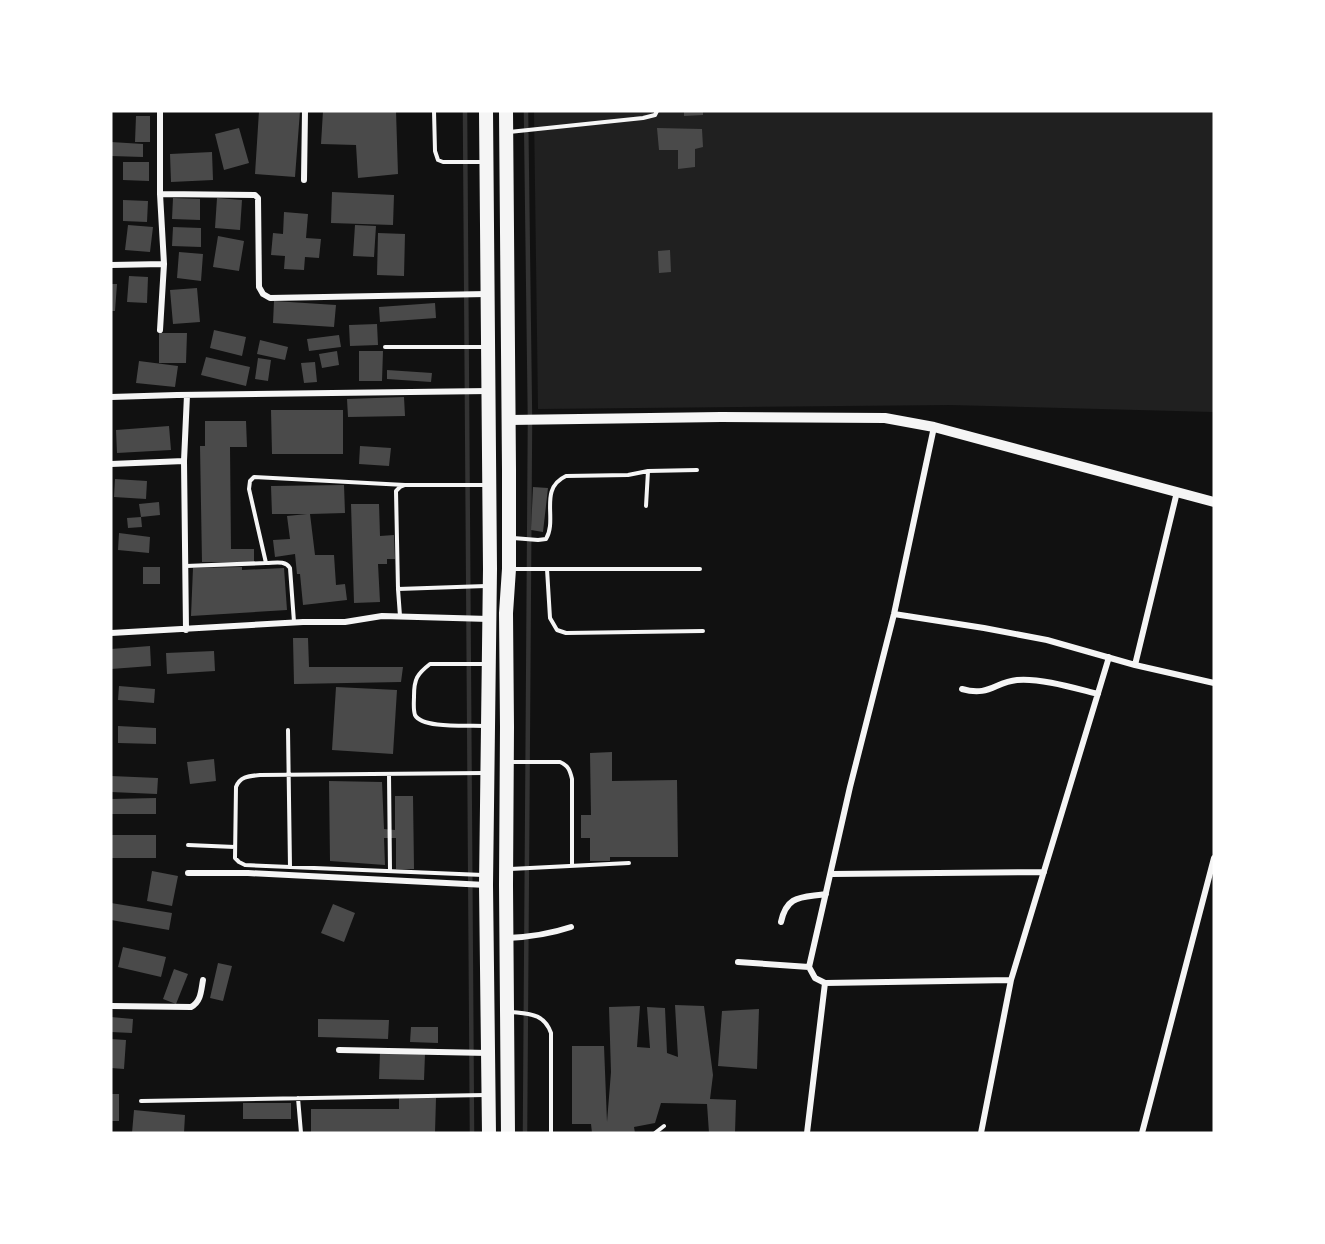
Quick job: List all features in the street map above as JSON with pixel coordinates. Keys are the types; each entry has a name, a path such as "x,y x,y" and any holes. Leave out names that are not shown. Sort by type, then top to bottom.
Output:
{"highway":[{"path":"486,111 490,391 487,880 489,1133"},
{"path":"506,111 509,420 509,569 506,613 508,1133"},
{"path":"489,615 506,613"}],"main road":[{"path":"509,420 885,418 934,427 1214,502"}],"street":[{"path":"160,111 160,194 164,264 160,330"},
{"path":"304,180 305,111"},
{"path":"160,194 257,196 259,287 263,294 270,298 488,294"},
{"path":"111,265 164,264"},
{"path":"111,397 490,391"},
{"path":"186,630 184,461 187,395"},
{"path":"934,427 894,614 850,788 809,967 815,978 825,983 1011,980"},
{"path":"111,464 184,461"},
{"path":"1135,664 1177,492"},
{"path":"894,614 1029,636 1214,683"},
{"path":"111,633 345,622 382,616 489,615"},
{"path":"981,1133 1011,980 1109,657"},
{"path":"962,689 971,692 981,691 1017,680 1049,683 1098,694"},
{"path":"1142,1133 1214,858"},
{"path":"831,874 1044,872"},
{"path":"188,873 487,880"},
{"path":"781,922 783,909 789,902 826,894"},
{"path":"506,938 553,933 571,927"},
{"path":"738,962 809,967"},
{"path":"111,1006 191,1007 199,1001 203,980"},
{"path":"807,1133 825,983"},
{"path":"339,1050 488,1053"}],"lane":[{"path":"434,111 435,151 438,160 443,162 487,161"},
{"path":"506,132 643,118 655,115 657,111"},
{"path":"384,347 489,347"},
{"path":"646,506 648,471"},
{"path":"509,538 538,540 546,538 549,533 550,498 553,488 559,479 566,476 628,475 648,471 697,471"},
{"path":"266,563 249,489 250,481 254,477 405,485 490,485"},
{"path":"400,616 396,491 405,485"},
{"path":"185,566 284,562 290,568 294,623"},
{"path":"509,569 700,569"},
{"path":"547,569 550,618 557,630 566,633 703,630"},
{"path":"398,589 490,586"},
{"path":"488,726 423,722 416,716 414,687 416,676 430,664 489,664"},
{"path":"288,730 290,867"},
{"path":"507,762 560,762 570,770 572,865"},
{"path":"487,880 390,871 245,865 235,858 235,847 236,786 238,781 252,776 488,773"},
{"path":"389,774 390,871"},
{"path":"188,845 235,847"},
{"path":"506,870 629,863"},
{"path":"507,1012 536,1016 548,1025 551,1133"},
{"path":"141,1101 488,1095"},
{"path":"298,1098 301,1133"},
{"path":"656,1133 664,1126"}],"shaded area":[{"path":"534,111 1214,111 1213,412 950,405 538,409"}],"building":[{"path":"259,111 300,111 295,177 255,174"},
{"path":"323,111 396,111 398,174 358,178 356,145 321,144"},
{"path":"684,111 703,111 703,115 684,116"},
{"path":"136,116 150,116 150,142 135,142"},
{"path":"239,128 249,163 224,170 215,134"},
{"path":"657,128 702,129 703,147 695,149 695,167 678,169 678,150 659,150"},
{"path":"111,142 143,144 143,157 111,156"},
{"path":"212,152 213,180 171,182 170,154"},
{"path":"123,162 149,162 149,181 123,180"},
{"path":"332,192 394,195 393,225 331,223"},
{"path":"173,198 200,199 200,220 172,219"},
{"path":"217,198 242,200 240,230 215,228"},
{"path":"123,200 148,201 147,222 123,221"},
{"path":"284,212 308,214 306,238 321,239 319,258 305,257 304,270 284,269 285,256 271,255 273,233 283,234"},
{"path":"128,225 153,227 150,252 125,250"},
{"path":"355,225 376,226 374,257 353,256"},
{"path":"173,227 201,228 201,247 172,246"},
{"path":"378,233 405,234 404,276 377,275"},
{"path":"218,236 244,241 239,271 213,267"},
{"path":"670,250 671,272 659,273 658,251"},
{"path":"179,252 203,254 201,281 177,278"},
{"path":"129,276 148,277 147,303 127,302"},
{"path":"111,284 117,284 115,311 111,311"},
{"path":"197,288 200,322 173,324 170,290"},
{"path":"274,301 336,305 334,327 273,323"},
{"path":"435,303 436,318 380,322 379,307"},
{"path":"377,324 378,345 350,346 349,325"},
{"path":"214,330 246,337 242,356 210,348"},
{"path":"159,333 187,333 186,363 159,363"},
{"path":"339,335 341,347 309,351 307,339"},
{"path":"260,340 288,347 285,360 257,354"},
{"path":"337,351 339,365 322,368 319,354"},
{"path":"359,351 383,351 382,381 359,381"},
{"path":"206,357 250,367 246,386 201,375"},
{"path":"258,358 271,360 268,381 255,379"},
{"path":"139,361 178,366 175,387 136,383"},
{"path":"315,362 317,382 304,383 301,363"},
{"path":"387,370 432,373 431,382 387,379"},
{"path":"404,397 405,416 348,417 347,399"},
{"path":"271,410 343,410 343,454 272,454"},
{"path":"205,421 246,421 247,447 230,447 231,549 254,549 254,562 202,562 200,446 205,446"},
{"path":"169,426 171,450 117,453 116,430"},
{"path":"360,446 391,448 389,466 359,464"},
{"path":"115,479 147,481 146,499 114,497"},
{"path":"344,485 345,513 310,514 315,555 334,555 336,585 345,584 347,600 303,605 300,574 297,574 295,554 275,557 273,540 290,539 287,516 307,514 272,514 271,486"},
{"path":"533,487 548,488 543,532 531,530"},
{"path":"159,502 160,515 141,517 139,504"},
{"path":"351,504 379,504 380,536 394,535 395,559 387,559 387,564 378,564 380,602 354,603"},
{"path":"141,517 142,527 128,528 127,518"},
{"path":"119,533 150,537 149,553 118,550"},
{"path":"143,567 160,567 160,584 143,584"},
{"path":"242,567 242,570 284,568 287,610 191,616 193,568"},
{"path":"293,638 308,638 309,667 403,667 401,682 294,684"},
{"path":"150,646 151,666 111,669 111,649"},
{"path":"214,651 215,671 167,674 166,653"},
{"path":"119,686 155,689 154,703 118,700"},
{"path":"336,687 397,690 393,754 332,750"},
{"path":"118,726 156,728 156,744 118,743"},
{"path":"612,752 612,781 677,780 678,857 610,857 610,861 590,861 590,838 581,838 581,815 591,815 590,753"},
{"path":"214,759 216,781 190,784 187,762"},
{"path":"111,776 158,778 157,794 111,792"},
{"path":"329,781 382,782 384,829 395,830 395,796 413,796 414,869 396,869 396,838 384,838 385,865 330,861"},
{"path":"156,798 156,814 111,814 111,799"},
{"path":"111,835 156,835 156,858 111,858"},
{"path":"152,871 178,876 172,906 147,901"},
{"path":"111,903 172,913 169,930 111,920"},
{"path":"333,904 355,913 344,942 321,933"},
{"path":"123,947 166,957 161,977 118,967"},
{"path":"218,963 232,966 223,1001 210,998"},
{"path":"174,969 188,974 176,1004 163,999"},
{"path":"675,1005 704,1006 713,1075 710,1099 736,1100 735,1133 709,1133 707,1104 661,1103 655,1123 634,1127 635,1133 592,1133 591,1124 572,1124 572,1046 604,1046 607,1122 611,1072 609,1007 640,1006 637,1047 650,1048 647,1007 665,1008 667,1053 678,1057"},
{"path":"759,1009 757,1069 718,1066 722,1011"},
{"path":"111,1017 133,1019 132,1033 111,1032"},
{"path":"318,1019 389,1020 388,1039 318,1037"},
{"path":"411,1027 438,1027 438,1043 410,1042"},
{"path":"111,1039 126,1040 124,1069 111,1068"},
{"path":"380,1052 425,1054 424,1080 379,1079"},
{"path":"111,1094 119,1094 119,1121 111,1121"},
{"path":"399,1098 436,1098 435,1133 311,1133 311,1109 399,1109"},
{"path":"243,1103 291,1103 291,1119 243,1119"},
{"path":"134,1110 185,1115 184,1133 132,1133"}],"waterway":[{"path":"465,111 472,1133"},
{"path":"525,1133 530,420 526,111"}]}
